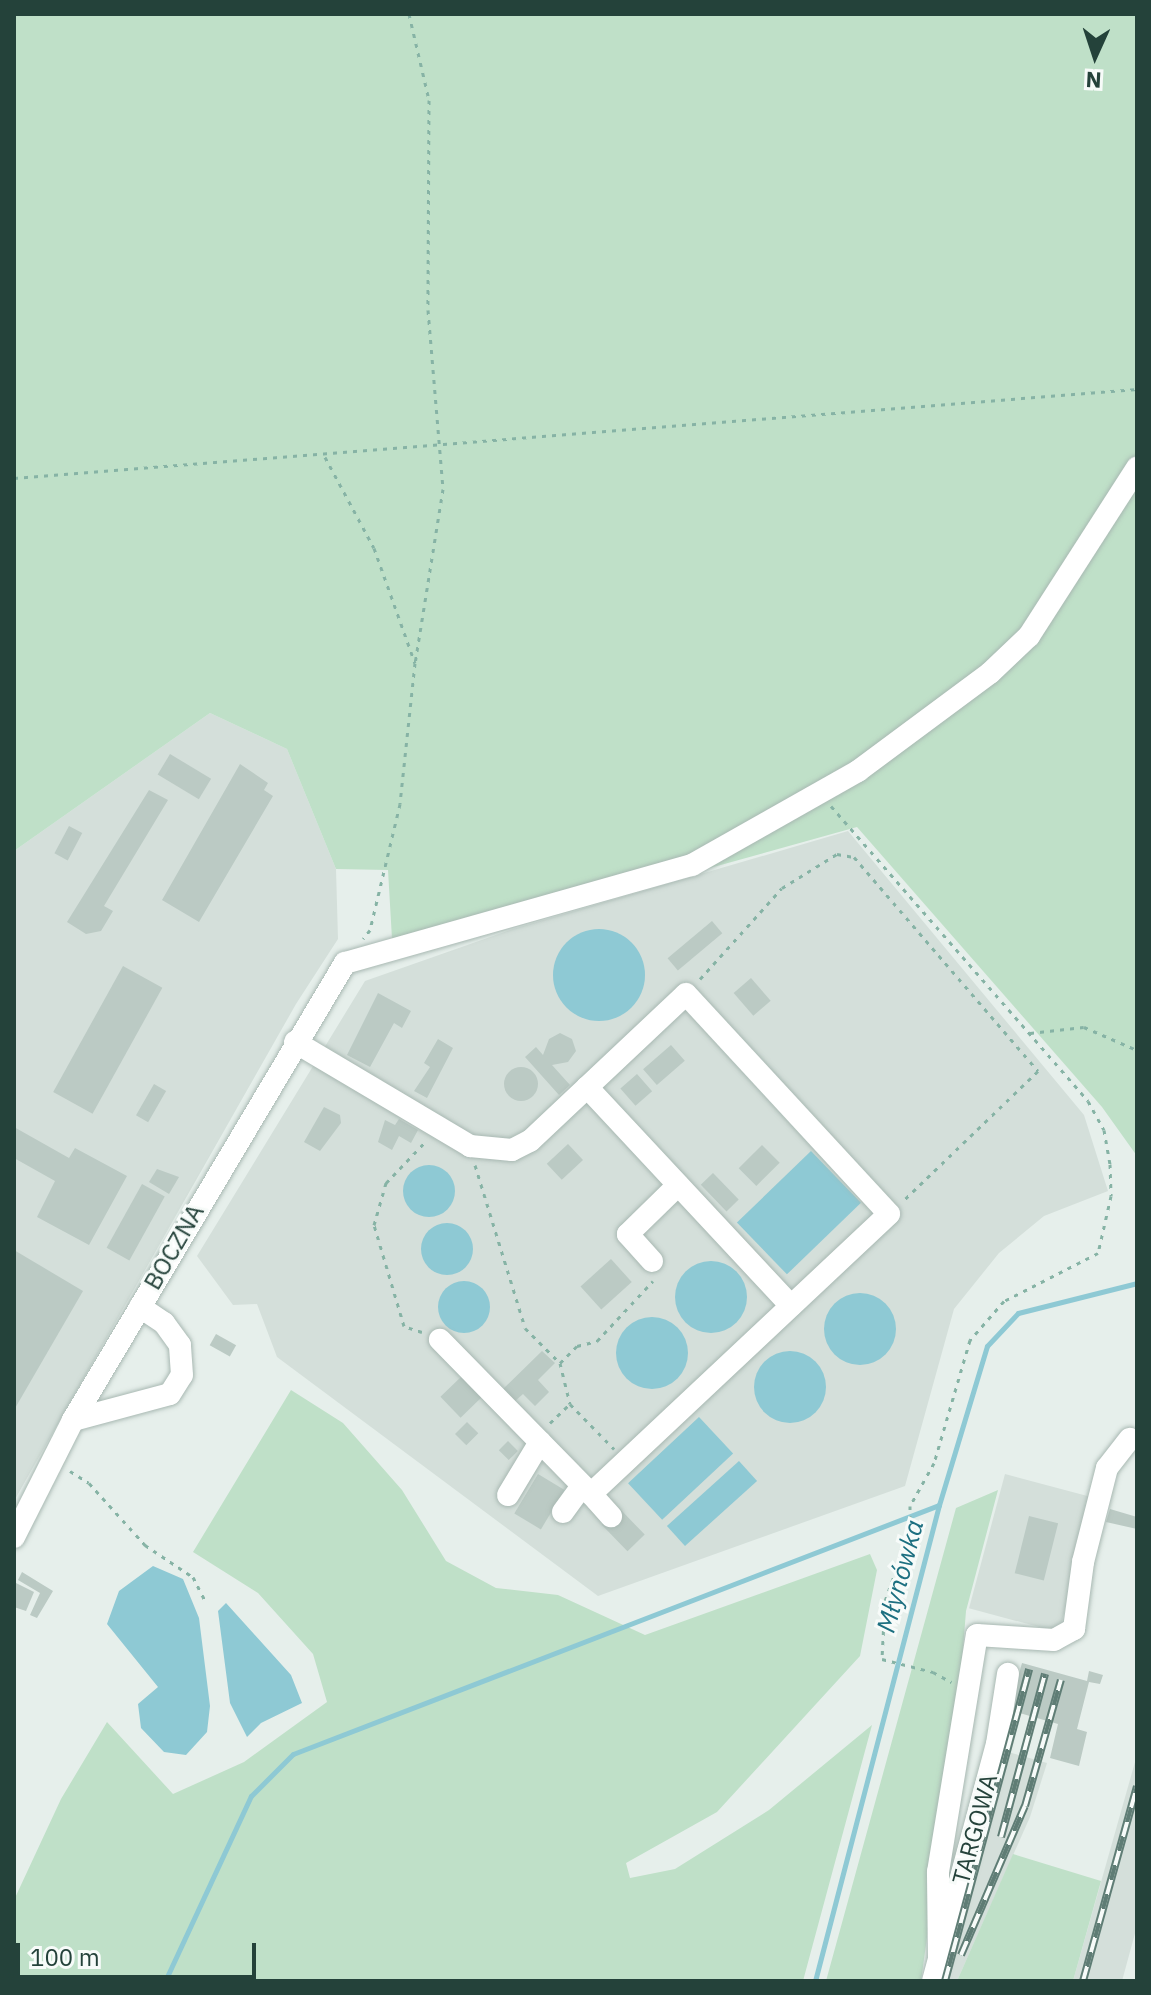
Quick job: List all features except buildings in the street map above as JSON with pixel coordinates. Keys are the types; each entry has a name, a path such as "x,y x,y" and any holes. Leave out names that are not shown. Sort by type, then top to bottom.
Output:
{"street":[{"path":"345,963 692,865 858,771 990,673 1029,636 1137,468"},
{"name":"BOCZNA","path":"14,1537 73,1420 295,1042 345,963"},
{"path":"295,1042 470,1146 491,1152 530,1141 686,994 889,1214 626,1461 586,1490 563,1512"},
{"path":"587,1087 791,1306"},
{"path":"652,1261 628,1234 678,1185"},
{"path":"73,1420 170,1394 182,1375 180,1345 164,1323 140,1307"},
{"path":"440,1340 611,1516"},
{"path":"939,1958 938,1872 977,1635 1054,1640 1074,1629 1083,1562 1107,1468 1130,1439"},
{"path":"508,1495 540,1442"},
{"name":"TARGOWA","path":"933,1981 997,1744 1008,1674"}],"path":[{"path":"345,963 370,930 400,804 415,663 443,489 428,310 429,100 409,14"},
{"path":"14,478 325,457 399,445 1137,389"},
{"path":"325,457 374,548 415,663"},
{"path":"820,793 1088,1101 1104,1130 1111,1196 1098,1253 1004,1301 970,1340 934,1463 910,1506 910,1531 885,1601 882,1659 943,1677 953,1683 965,1706"},
{"path":"686,994 782,888 837,854 854,857 1038,1071 889,1214"},
{"path":"1029,1034 1084,1027 1137,1050"},
{"path":"438,1127 386,1183 374,1225 404,1326 440,1340"},
{"path":"470,1146 525,1328 560,1363 570,1404 626,1461"},
{"path":"560,1363 577,1346 597,1341 653,1287 652,1261"},
{"path":"540,1442 547,1426 570,1404"},
{"path":"51,1460 89,1483 145,1545 193,1577 204,1599"}],"shaded area":[{"path":"210,713 287,749 336,869 338,939 296,1004 14,1501 14,851"},
{"path":"848,831 1084,1115 1108,1191 1044,1216 999,1253 954,1309 905,1486 598,1596 277,1357 257,1304 233,1305 197,1256 365,981 513,929"},
{"path":"1005,1474 1095,1498 1059,1632 969,1608"},
{"path":"1001,1750 1047,1763 1030,1817 957,1981 940,1981"},
{"path":"1137,1755 1137,1926 1122,1981 1073,1981"}],"green space":[{"path":"14,14 1137,14 1137,1156 1102,1107 857,827 699,871 392,939 388,870 336,869 287,749 210,713 14,851"},
{"path":"291,1390 343,1423 402,1490 446,1561 496,1588 558,1595 645,1635 870,1554 877,1570 860,1656 717,1812 626,1863 630,1878 675,1869 769,1810 872,1725 803,1981 14,1981 14,1900 61,1799 107,1722 173,1794 244,1762 327,1702 313,1654 258,1593 193,1552"},
{"path":"998,1490 966,1611 958,1712 921,1981 826,1981 956,1508"},
{"path":"1013,1854 1101,1881 1073,1981 957,1981"}],"water":[{"path":"599,929 617,932 632,942 642,957 645,975 642,993 632,1008 617,1018 599,1021 581,1018 566,1008 556,993 553,975 556,957 566,942 581,932"},
{"path":"811,1151 861,1203 787,1274 737,1223"},
{"path":"429,1165 447,1173 455,1191 447,1209 429,1217 411,1209 403,1191 411,1173"},
{"path":"447,1223 465,1231 473,1249 465,1267 447,1275 429,1267 421,1249 429,1231"},
{"path":"711,1261 731,1267 741,1277 747,1297 741,1317 731,1327 711,1333 691,1327 681,1317 675,1297 681,1277 691,1267"},
{"path":"464,1281 482,1289 490,1307 482,1325 464,1333 446,1325 438,1307 446,1289"},
{"path":"860,1293 880,1299 890,1309 896,1329 890,1349 880,1359 860,1365 840,1359 830,1349 824,1329 830,1309 840,1299"},
{"path":"652,1317 672,1323 682,1333 688,1353 682,1373 672,1383 652,1389 632,1383 622,1373 616,1353 622,1333 632,1323"},
{"path":"790,1351 810,1357 820,1367 826,1387 820,1407 810,1417 790,1423 770,1417 760,1407 754,1387 760,1367 770,1357"},
{"path":"699,1417 733,1454 662,1520 628,1483"},
{"path":"739,1461 757,1481 685,1546 667,1526"},
{"path":"153,1566 183,1579 199,1618 210,1706 207,1732 186,1755 164,1752 141,1728 138,1704 158,1687 107,1624 119,1591"},
{"path":"226,1603 291,1675 302,1703 261,1723 247,1737 230,1703 218,1611"}],"waterway":[{"name":"Młynówka","path":"815,1981 939,1505 987,1346 1018,1313 1137,1283"},
{"path":"165,1981 251,1796 293,1754 939,1505"}],"railway":[{"path":"945,1981 1029,1669"},
{"path":"1001,1837 1045,1674"},
{"path":"961,1955 1025,1806 1061,1680"},
{"path":"1083,1981 1137,1786"}]}
